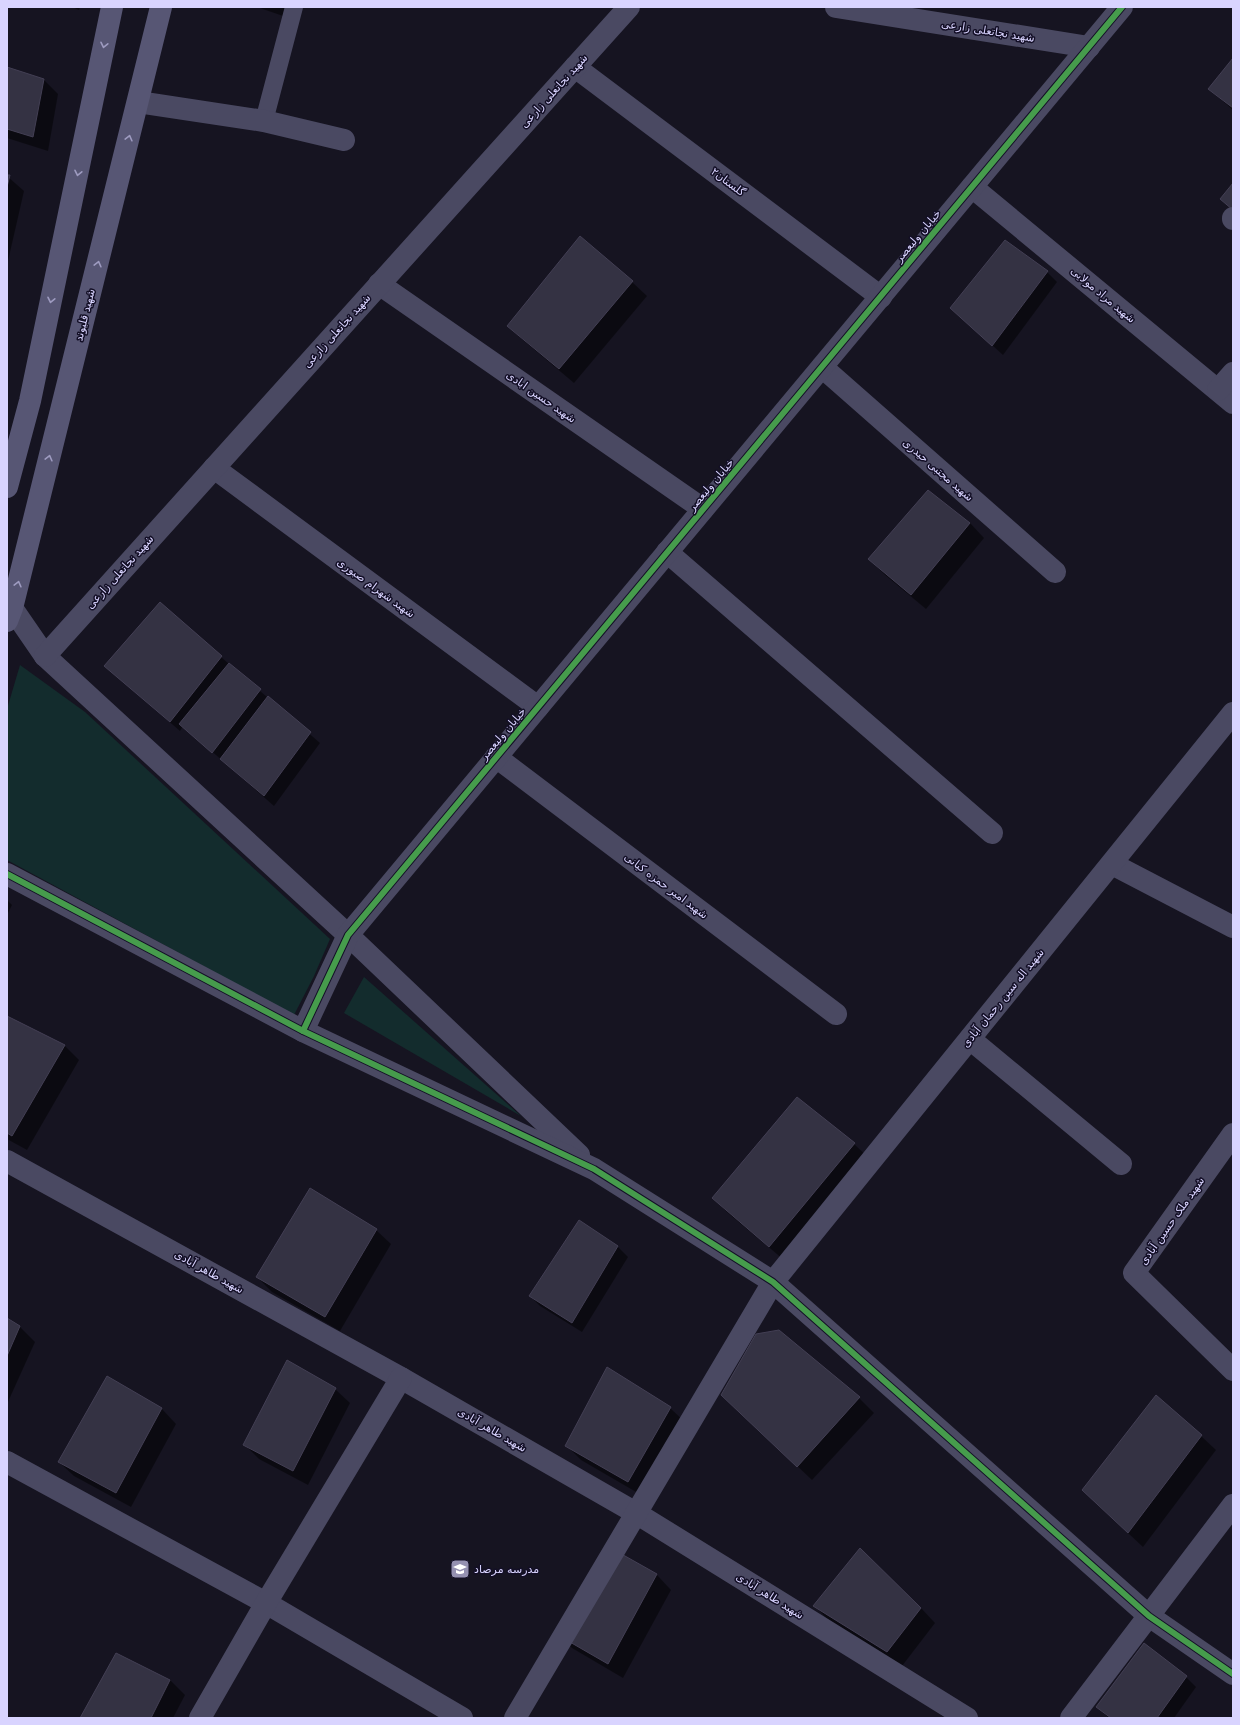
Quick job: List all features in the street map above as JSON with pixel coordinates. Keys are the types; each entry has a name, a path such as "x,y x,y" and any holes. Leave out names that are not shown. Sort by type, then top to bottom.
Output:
{"main road":[{"path":"7,488 30,401 112,7"},
{"name":"شهید قلیوند","path":"9,611 161,7"}],"street":[{"name":"شهید نجاتعلی زارعی","path":"45,656 629,7"},
{"name":"شهید نجاتعلی زارعی","path":"836,7 1089,47"},
{"path":"1089,47 1122,7"},
{"name":"خیابان ولیعصر","path":"303,1031 348,936 1089,47"},
{"name":"گلستان۲","path":"575,66 881,296"},
{"path":"138,102 264,121 344,140"},
{"name":"شهید مراد مولایی","path":"972,187 1225,397"},
{"name":"شهید حسین ابادی","path":"379,284 703,510"},
{"name":"شهید مجتبی حیدری","path":"822,367 1055,572"},
{"path":"1225,397 1233,373"},
{"name":"شهید شهرام صبوری","path":"214,468 538,707"},
{"path":"668,552 992,833"},
{"path":"9,611 45,656 348,936 594,1169"},
{"name":"شهید اله سین رحمان آبادی","path":"515,1718 773,1282 1233,713"},
{"name":"شهید امیر حمزه کیانی","path":"496,758 836,1014"},
{"path":"1112,864 1233,927"},
{"path":"7,874 303,1031 594,1169 773,1282 1149,1616 1233,1674"},
{"path":"970,1039 1121,1164"},
{"name":"شهید ملک حسین آبادی","path":"1233,1134 1134,1273 1233,1370"},
{"name":"شهید طاهر آبادی","path":"7,1161 401,1378 636,1513 967,1718"},
{"path":"200,1718 266,1603 401,1378"},
{"path":"7,1462 266,1603 462,1718"},
{"path":"1072,1718 1233,1505"}],"lane":[{"path":"264,121 294,7"}],"green space":[{"path":"20,665 85,712 330,939 314,976 294,1015 7,860 7,709"},
{"path":"364,977 521,1116 344,1013"}],"building":[{"path":"1233,58 1233,108 1208,89"},
{"path":"7,67 44,79 33,137 7,129"},
{"path":"7,175 10,175 7,187"},
{"path":"1233,183 1233,210 1220,199"},
{"path":"580,236 633,281 559,369 507,326"},
{"path":"1005,240 1048,271 992,346 950,308"},
{"path":"928,490 970,523 911,595 868,559"},
{"path":"160,602 222,656 170,722 104,666"},
{"path":"229,663 261,689 212,753 179,724"},
{"path":"268,696 311,732 264,796 220,759"},
{"path":"7,1016 65,1045 12,1136 7,1133"},
{"path":"797,1097 855,1143 769,1247 712,1198"},
{"path":"310,1188 377,1229 325,1317 256,1277"},
{"path":"579,1220 618,1246 572,1323 529,1296"},
{"path":"7,1318 20,1326 7,1356"},
{"path":"779,1330 860,1397 797,1467 721,1395 756,1334"},
{"path":"287,1360 336,1388 293,1471 243,1445"},
{"path":"607,1367 671,1407 628,1482 565,1446"},
{"path":"107,1376 162,1408 116,1493 58,1462"},
{"path":"1156,1395 1202,1435 1128,1533 1082,1490"},
{"path":"609,1547 657,1574 608,1664 556,1634"},
{"path":"860,1548 921,1608 887,1652 813,1606"},
{"path":"1144,1643 1187,1676 1157,1718 1111,1718 1096,1707"},
{"path":"116,1653 170,1680 151,1718 80,1718"}],"cycle path":[{"path":"303,1031 348,935 1122,7"},
{"path":"7,874 303,1031 594,1169 773,1282 1149,1616 1233,1674"}],"place":[{"name":"مدرسه مرصاد","path":"460,1569"}]}
